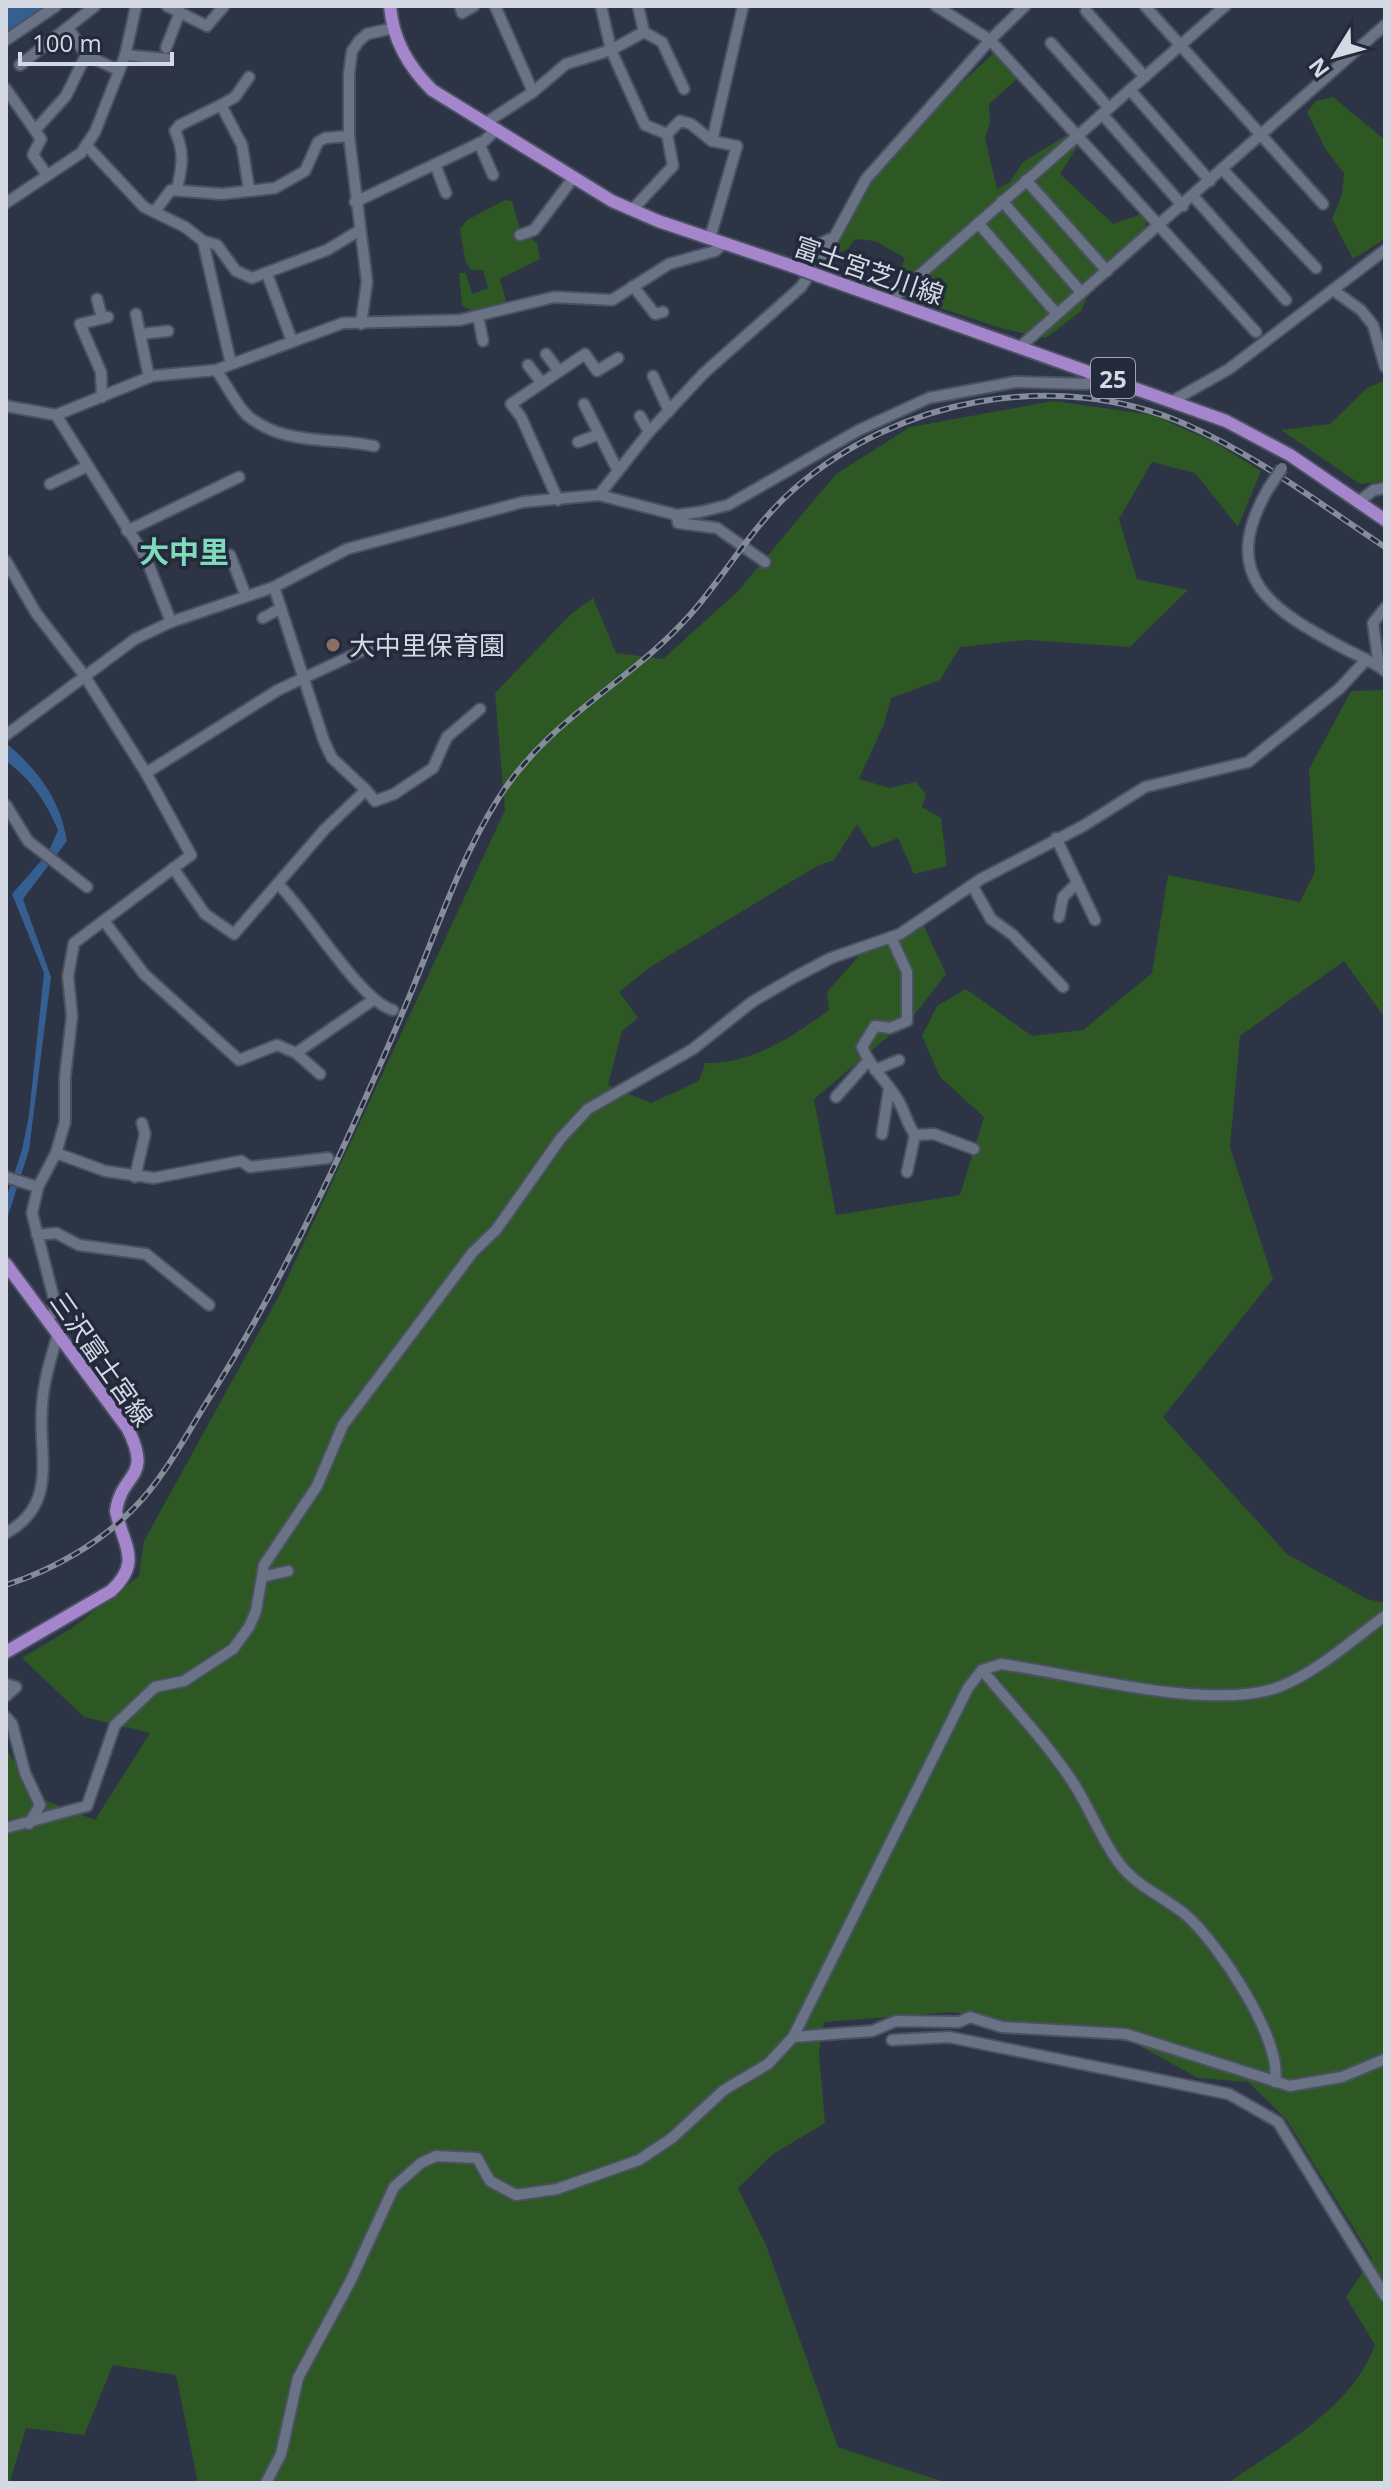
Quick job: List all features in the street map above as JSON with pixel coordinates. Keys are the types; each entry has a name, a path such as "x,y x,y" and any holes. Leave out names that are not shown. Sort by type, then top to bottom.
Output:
{"main road":[{"name":"富士宮芝川線","path":"390,6 394,28 413,72 432,90 632,210 1096,372 1226,421 1290,455 1385,520"},
{"name":"三沢富士宮線","path":"6,1264 128,1429 137,1447 136,1474 116,1511 130,1562 126,1577 111,1591 6,1652"}],"street":[{"path":"6,40 56,6"},
{"path":"20,65 95,6"},
{"path":"6,203 81,153 125,55 136,6"},
{"path":"167,6 207,26 224,6"},
{"path":"460,6 462,13 474,6"},
{"path":"495,6 533,92"},
{"path":"601,6 611,50 645,125 667,134"},
{"path":"638,6 644,32 662,42 684,89"},
{"path":"712,141 743,6"},
{"path":"937,6 990,40 1256,332"},
{"path":"599,495 649,432 704,373 801,287 835,236 866,179 990,40 1025,6"},
{"path":"1145,6 1323,204"},
{"path":"890,301 1225,6"},
{"path":"1086,11 1145,77"},
{"path":"125,55 166,54 180,12"},
{"path":"1021,346 1161,226 1385,25"},
{"path":"361,324 367,282 349,136 352,51 367,34 394,28"},
{"path":"69,29 86,55 118,70"},
{"path":"355,202 479,143 492,125 566,64 611,50 644,32"},
{"path":"1051,43 1183,206"},
{"path":"37,128 66,96 86,55"},
{"path":"177,189 183,164 182,146 175,131 180,125 235,97 249,77"},
{"path":"6,89 37,128 41,139 33,155 47,175"},
{"path":"1130,90 1210,181"},
{"path":"221,105 242,145 249,189"},
{"path":"667,134 680,121 691,124 712,141 737,146 710,238"},
{"path":"632,210 673,166 667,134"},
{"path":"155,211 171,190 222,194 275,188 305,171 318,142 325,138 349,136"},
{"path":"479,143 493,175"},
{"path":"86,145 144,207 203,241 217,245 236,271 252,278 327,250 360,230"},
{"path":"435,164 446,193"},
{"path":"1222,169 1316,268"},
{"path":"520,235 534,230 574,177"},
{"path":"1026,180 1107,271"},
{"path":"1193,196 1286,300"},
{"path":"1002,201 1081,292"},
{"path":"978,223 1056,313"},
{"path":"792,266 807,250 835,236"},
{"path":"203,241 231,364"},
{"path":"6,406 56,415 149,377 216,370 343,323 478,316 554,297 612,300 669,264 715,251 724,243"},
{"path":"1174,400 1229,369 1385,250"},
{"path":"267,274 292,341"},
{"path":"633,286 655,314 663,312"},
{"path":"1333,290 1361,310 1373,325 1385,367"},
{"path":"97,299 105,317 80,324 101,372 102,397"},
{"path":"136,314 149,377"},
{"path":"478,316 483,341"},
{"path":"140,334 168,331"},
{"path":"546,354 558,370"},
{"path":"558,500 521,417 511,404 585,354 597,371 618,358"},
{"path":"528,365 541,382"},
{"path":"216,370 248,416 275,429 311,441 374,446"},
{"path":"6,735 135,639 171,622 274,587 347,549 523,502 599,495 677,515 728,505 859,430 929,398 1015,382 1087,384 1096,372"},
{"path":"653,376 669,411"},
{"path":"584,404 597,435 618,471"},
{"path":"56,415 146,558 171,622"},
{"path":"640,416 649,432"},
{"path":"578,442 597,435"},
{"path":"1290,455 1268,489 1247,538 1251,572 1267,600 1294,622 1382,668"},
{"path":"50,484 88,466"},
{"path":"127,531 239,477"},
{"path":"1358,502 1374,490 1385,488"},
{"path":"677,515 678,523 717,528 765,562"},
{"path":"230,555 246,596"},
{"path":"6,561 36,613 84,675 146,773 191,855 74,943 69,957 72,1016 65,1077 65,1122 56,1153 38,1187 32,1213 54,1299 54,1313 46,1318"},
{"path":"274,587 332,758 375,801 394,794 433,768 447,737 480,709"},
{"path":"263,618 281,608"},
{"path":"1382,668 1373,623 1385,608"},
{"path":"146,773 278,690 368,648"},
{"path":"6,1828 87,1806 115,1725 155,1687 184,1681 233,1649 256,1611 264,1565 317,1486 343,1425 473,1252 496,1230 582,1114 693,1049 752,1002 791,979 831,958 891,937 972,885 1083,826 1145,787 1248,762 1340,688 1366,660"},
{"path":"173,868 205,914 234,934 325,829 366,790"},
{"path":"6,805 28,841 45,850 87,887"},
{"path":"1056,838 1095,920"},
{"path":"1059,917 1063,897 1077,883"},
{"path":"279,885 300,906 323,944 342,961 373,1000 393,1010"},
{"path":"972,885 991,919 1013,935 1063,987"},
{"path":"104,921 144,974 239,1060 277,1045 296,1053 320,1074"},
{"path":"891,937 907,972 907,1021 890,1028 875,1026 862,1047 915,1135 907,1172"},
{"path":"296,1053 373,1000"},
{"path":"836,1097 871,1065 899,1060"},
{"path":"882,1134 889,1089"},
{"path":"135,1177 145,1134 142,1123"},
{"path":"915,1135 934,1134 974,1149"},
{"path":"56,1153 105,1171 135,1177 165,1178 241,1161 250,1167 328,1158"},
{"path":"8,1178 38,1187"},
{"path":"37,1235 56,1233 79,1245 146,1254 209,1305"},
{"path":"6,1533 33,1512 39,1498 45,1439 42,1404 58,1334"},
{"path":"262,1577 288,1571"},
{"path":"266,2483 281,2454 298,2378 351,2280 394,2187 421,2163 436,2156 477,2158 490,2181 506,2192 516,2195 557,2189 639,2160 672,2138 724,2090 768,2064 793,2037 968,1688 982,1670 1001,1664 1185,1695 1247,1694 1278,1687 1309,1671 1385,1616"},
{"path":"982,1670 1074,1783 1116,1860 1128,1875 1186,1915 1222,1955 1242,1987 1278,2067 1275,2082"},
{"path":"6,1684 16,1687 6,1696"},
{"path":"6,1717 12,1724 25,1773 40,1805 29,1824"},
{"path":"793,2037 872,2031 896,2021 959,2022 970,2017 1002,2027 1126,2034 1290,2086 1342,2077 1385,2059"},
{"path":"892,2040 949,2037 1229,2094 1252,2104 1278,2122 1385,2296"}],"green space":[{"path":"995,52 1010,61 1016,80 989,104 990,123 985,138 997,189 1010,182 1023,162 1068,134 1078,145 1060,174 1113,224 1139,215 1147,219 1142,242 1096,276 1081,311 1046,338 1004,329 891,292 905,258 875,241 855,239 848,249 830,255 845,212 877,161"},
{"path":"1333,97 1385,140 1385,239 1353,259 1332,219 1342,194 1344,173 1326,150 1307,112 1316,101"},
{"path":"505,200 512,201 520,229 537,243 540,259 500,279 506,301 483,310 473,310 462,305 459,273 466,273 472,294 488,288 483,270 471,270 465,260 460,229 467,220"},
{"path":"1385,380 1385,481 1360,484 1281,430 1330,424 1367,388"},
{"path":"1054,401 1153,415 1214,442 1261,471 1238,527 1195,473 1152,462 1119,519 1137,579 1188,590 1130,647 1026,640 960,647 940,680 891,698 884,724 859,779 890,788 916,782 926,794 922,807 941,818 947,866 914,874 898,838 872,848 857,824 834,860 817,866 652,966 619,992 638,1018 622,1031 608,1085 651,1103 699,1081 705,1063 740,1059 771,1047 829,1010 827,992 878,934 924,926 946,974 915,1014 814,1099 836,1215 960,1195 984,1117 940,1077 922,1036 937,1006 966,989 1032,1036 1083,1030 1152,973 1168,875 1300,902 1315,872 1309,769 1351,691 1385,690 1385,1018 1344,961 1240,1036 1230,1147 1273,1279 1163,1417 1287,1554 1367,1599 1385,1603 1385,2483 1228,2483 1292,2440 1332,2407 1364,2368 1375,2345 1346,2297 1372,2258 1286,2119 1248,2082 1198,2078 1129,2040 952,2012 824,2022 819,2053 825,2123 772,2155 738,2188 766,2245 838,2447 947,2483 198,2483 176,2375 113,2365 84,2435 26,2428 10,2481 13,2483 6,2483 6,1749 39,1798 95,1820 150,1733 84,1717 22,1658 72,1628 139,1576 144,1541 281,1292 505,810 495,693 571,614 593,598 616,653 663,659 738,591 836,474 910,427"}],"water":[{"path":"6,6 46,6 6,33"},
{"path":"6,743 46,786 59,812 67,841 23,899 51,977 29,1150 8,1216 6,1238 6,1199 22,1150 29,1115 44,973 12,894 48,853 58,830 37,792 6,761"}],"railway":[{"path":"6,1585 59,1563 108,1532 147,1494 176,1453 239,1349 293,1250 366,1098 461,870 484,822 519,770 565,723 665,640 702,601 778,504 834,458 880,433 929,414 980,402 1032,396 1084,398 1135,407 1211,436 1287,481 1385,547"}],"place":[{"name":"大中里保育園","path":"333,645"}],"district":[{"name":"大中里","path":"184,551"}]}
